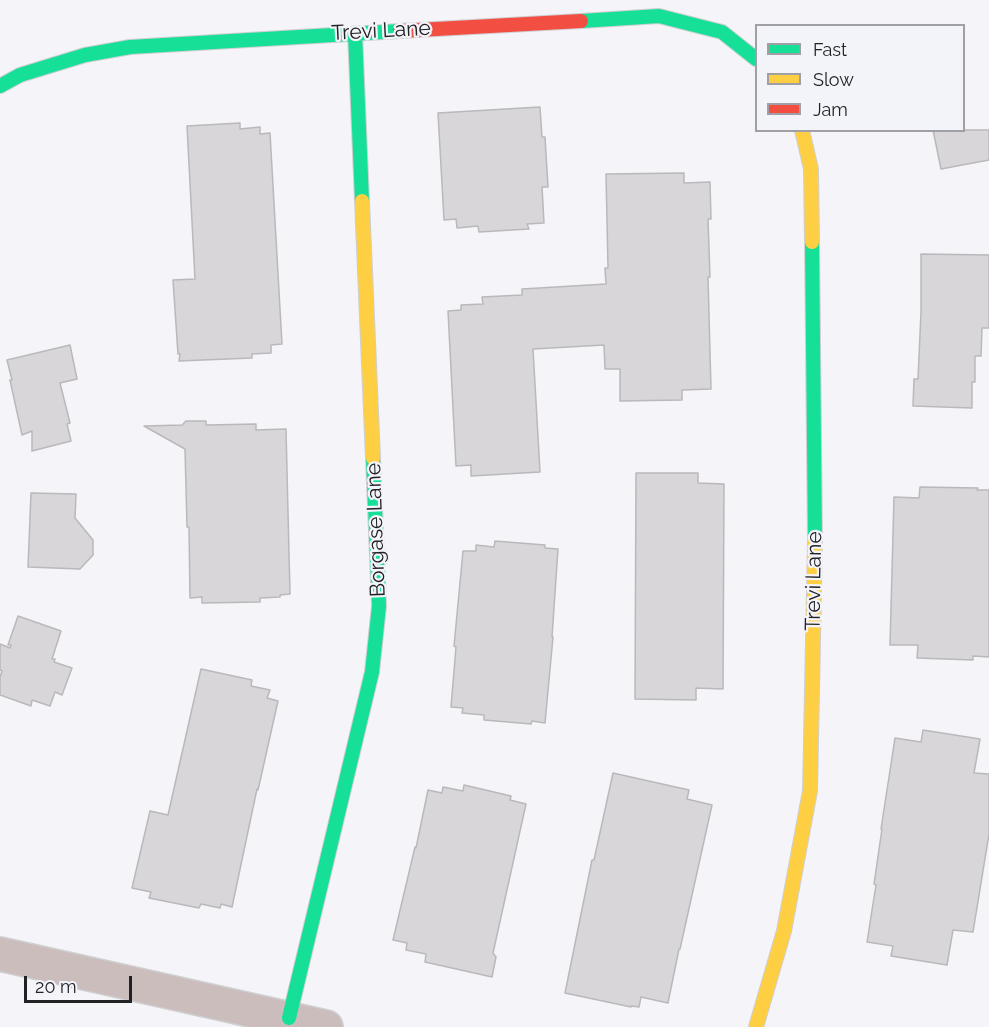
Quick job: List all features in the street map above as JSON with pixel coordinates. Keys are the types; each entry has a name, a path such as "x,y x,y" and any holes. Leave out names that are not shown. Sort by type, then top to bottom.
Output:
{"street":[{"name":"Trevi Lane","path":"0,86 20,75 85,55 130,47 659,16 722,32 755,58"},
{"name":"Borgase Lane","path":"289,1018 372,672 379,606 355,33"},
{"name":"Trevi Lane","path":"756,1027 784,931 810,791 815,515 811,168 802,132"},
{"path":"0,954 326,1027"}],"building":[{"path":"540,107 542,137 545,137 548,187 542,187 544,223 527,224 529,229 479,232 478,226 457,228 456,219 444,220 438,113"},
{"path":"240,123 240,129 260,127 260,134 270,133 282,344 271,345 271,353 252,354 252,358 179,361 173,280 195,279 187,126"},
{"path":"989,130 989,160 941,169 933,132"},
{"path":"684,173 684,183 710,182 711,219 708,219 710,277 708,277 711,389 682,390 682,400 620,401 620,369 605,369 604,345 533,349 540,472 471,476 471,465 456,466 448,311 461,310 461,305 483,304 482,297 522,295 522,289 606,284 605,268 608,268 606,174"},
{"path":"921,254 989,255 989,328 982,328 981,356 975,356 972,408 913,406 914,379 918,379"},
{"path":"70,345 77,379 60,383 70,423 67,424 71,441 32,451 32,431 22,435 7,360"},
{"path":"186,421 206,421 206,425 256,424 256,430 286,429 290,594 260,598 260,602 202,603 202,597 190,598 185,449 144,426 182,425"},
{"path":"636,473 698,473 698,483 724,484 723,689 696,688 696,700 635,699"},
{"path":"920,487 989,490 989,657 973,656 973,660 917,658 918,645 890,645 894,497 919,498"},
{"path":"31,493 76,494 75,518 93,540 93,555 80,569 28,567"},
{"path":"495,541 545,545 545,548 558,549 545,723 484,720 484,715 462,713 463,708 451,707 463,551 476,551 476,545 494,547"},
{"path":"18,616 61,631 52,659 55,659 54,662 72,668 62,695 55,692 50,706 32,700 31,706 0,695 2,671 0,670 0,644 10,648 11,645 8,645"},
{"path":"201,669 252,680 251,686 270,690 267,698 278,701 232,907 221,904 220,908 201,904 199,908 149,898 151,892 132,888 150,811 168,815"},
{"path":"923,730 980,739 974,773 989,774 989,834 973,932 953,930 947,965 891,956 893,946 867,942 895,738 921,742"},
{"path":"613,773 689,790 687,799 712,805 668,1003 641,997 639,1007 631,1007 565,993 592,860 594,860"},
{"path":"464,785 511,796 510,800 526,804 493,953 496,957 492,977 425,962 426,954 406,950 407,943 393,940 428,790 442,793 443,787 463,791"}],"traffic: fast":[{"path":"581,21 659,16 722,32 755,58"},
{"path":"0,86 20,75 85,55 130,47 400,31"},
{"path":"355,33 362,201"},
{"path":"812,242 815,541"},
{"path":"289,1018 372,672 379,606 373,458"}],"traffic: slow":[{"path":"802,132 811,169 812,242"},
{"path":"362,201 373,458"},
{"path":"756,1027 784,931 810,791 815,541"}],"traffic: jam":[{"path":"400,31 581,21"}]}
